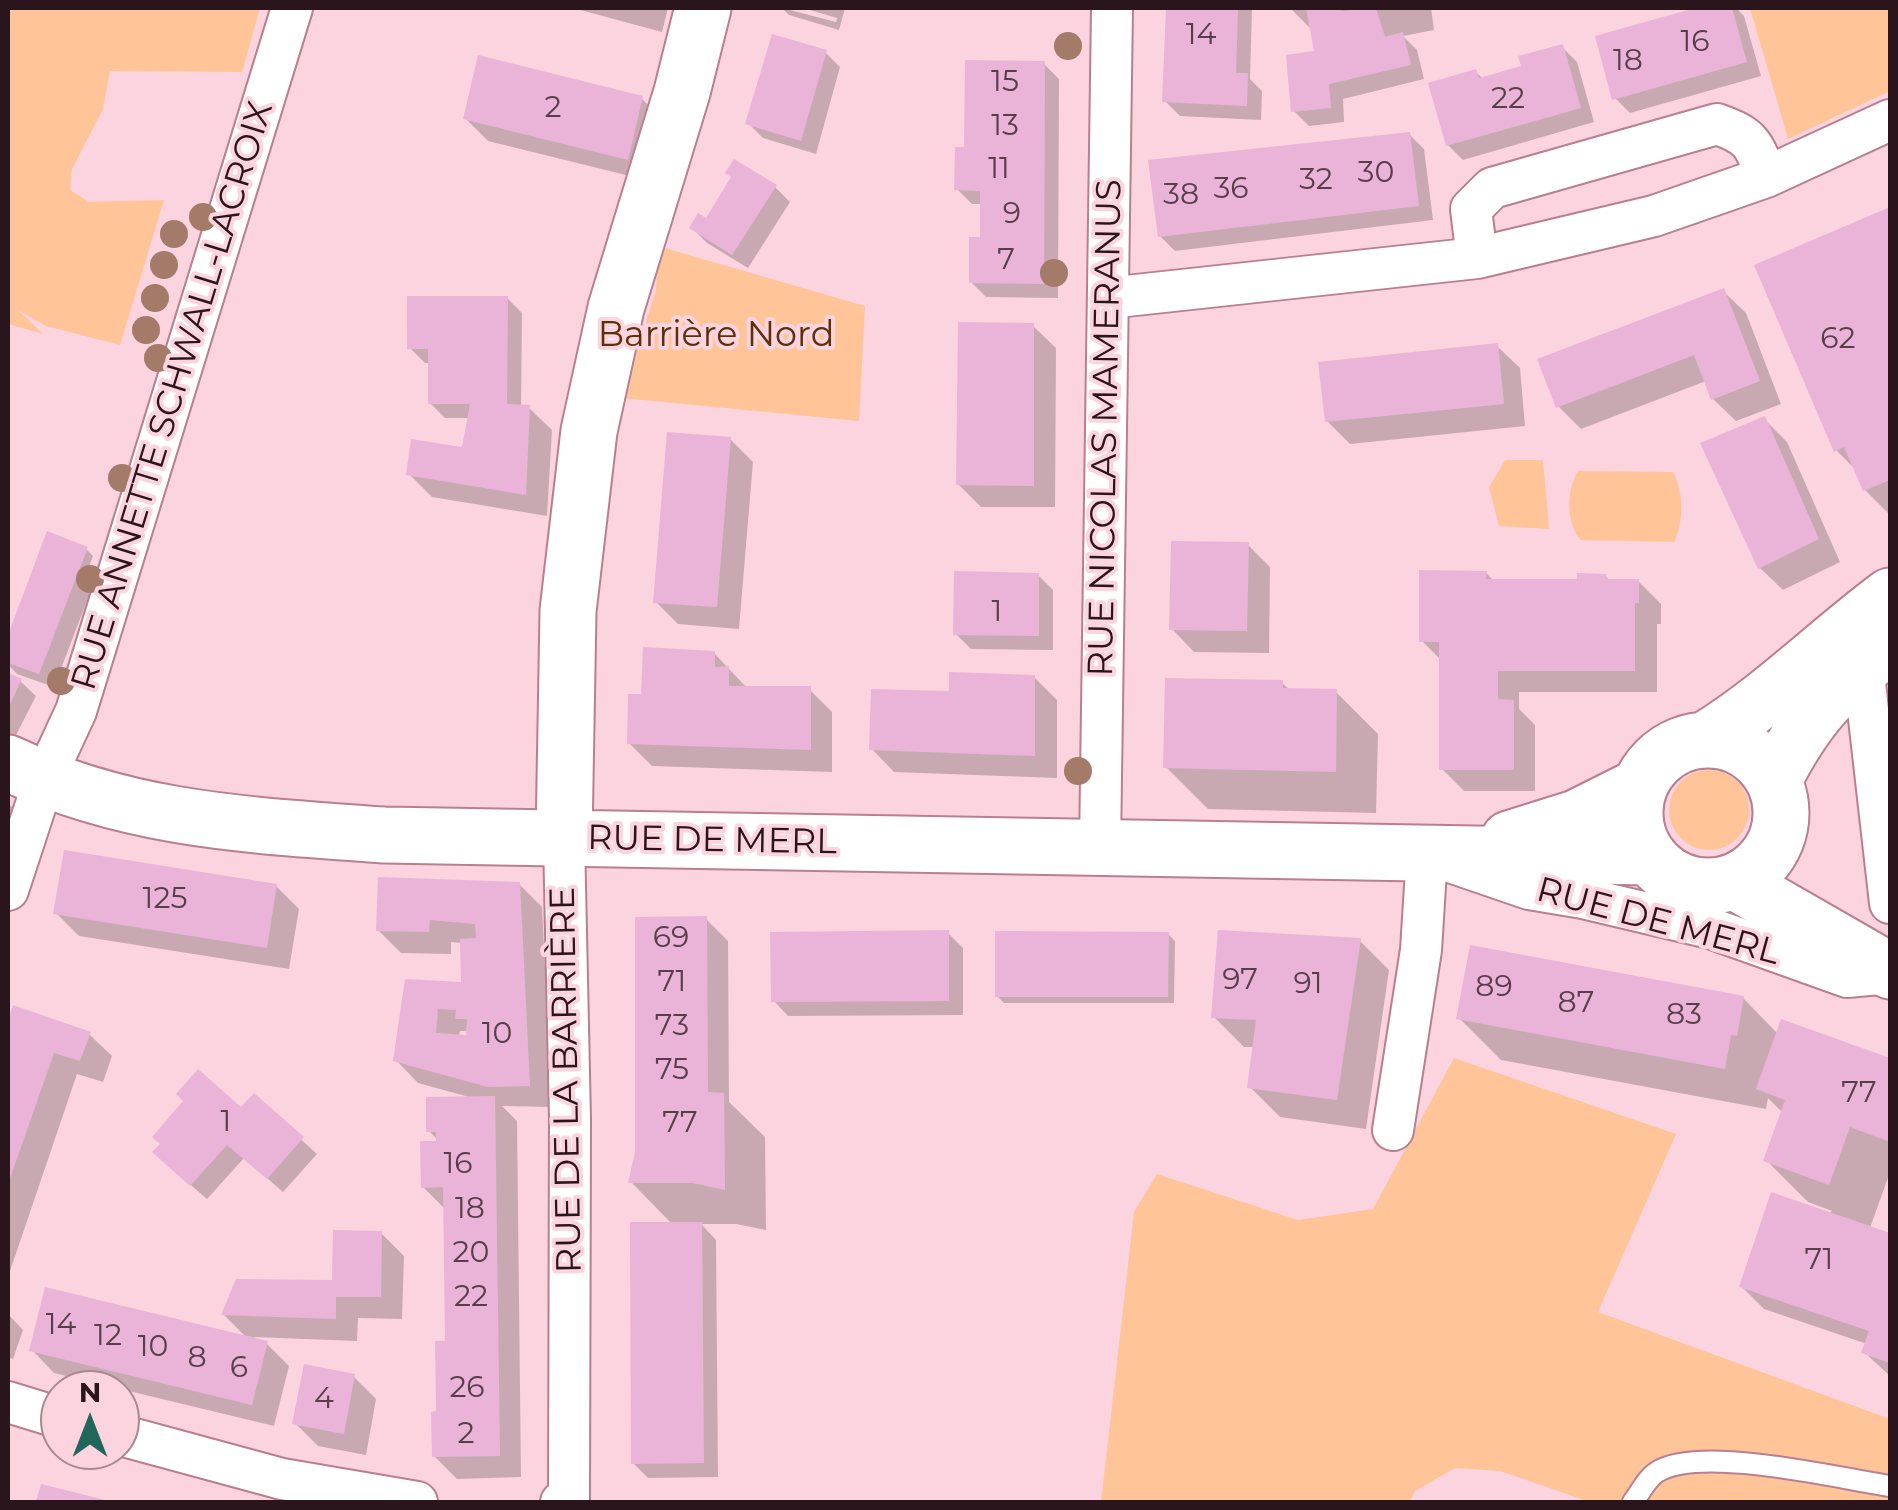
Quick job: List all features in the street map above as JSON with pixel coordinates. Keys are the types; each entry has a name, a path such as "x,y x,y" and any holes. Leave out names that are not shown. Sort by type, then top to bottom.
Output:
{"main road":[{"name":"RUE DE LA BARRIÈRE","path":"564,838 568,611 590,431 616,308 677,109 703,8"},
{"name":"RUE DE MERL","path":"1774,780 1780,798 1779,834 1762,863 1735,882 1712,886 1688,884 1666,874 1650,857 1638,835 1634,810 1650,768 1684,744 1705,740 1746,715 1811,657 1890,596"},
{"path":"1705,740 1726,742 1746,750 1774,780 1818,707 1876,656"},
{"name":"RUE DE MERL","path":"26,772 121,806 216,822 384,835 1650,857"},
{"name":"RUE DE MERL","path":"1427,854 1505,840 1576,818 1640,786"},
{"name":"RUE DE MERL","path":"1779,834 1844,944"},
{"name":"RUE DE MERL","path":"1735,882 1890,972"}],"street":[{"name":"RUE ANNETTE SCHWALL-LACROIX","path":"8,890 26,772 76,710 292,8"},
{"name":"RUE NICOLAS MAMERANUS","path":"1100,848 1112,8"},
{"path":"1108,298 1477,258 1654,216 1766,177 1890,120"},
{"path":"1477,258 1471,210 1492,188 1717,124 1746,134 1766,177"},
{"path":"1876,656 1890,903"},
{"name":"RUE DE LA BARRIÈRE","path":"564,838 575,1501"},
{"path":"1393,1130 1421,950 1427,854"},
{"name":"RUE DE MERL","path":"1427,854 1529,889 1710,928 1847,977 1890,972"},
{"path":"8,1402 40,1412"},
{"path":"140,1441 282,1478 417,1502"}],"lane":[{"path":"1633,1502 1654,1473 1682,1461 1715,1459 1890,1486"}],"green space":[{"path":"8,8 260,8 242,72 110,71 103,109 72,169 70,190 89,202 164,200 120,345 46,326 18,310 43,334 8,324"},
{"path":"1750,8 1890,8 1890,91 1788,139"},
{"name":"Barrière Nord","path":"658,246 865,306 859,421 622,398 656,290"},
{"path":"1505,460 1543,460 1549,529 1499,526 1489,487"},
{"path":"1578,471 1673,472 1681,507 1674,542 1580,540 1569,506"},
{"path":"1709,770 1724,773 1737,782 1746,795 1746,825 1737,838 1724,847 1709,850 1694,847 1681,838 1672,825 1669,810 1672,795 1681,782 1694,773"},
{"path":"1454,1058 1676,1134 1598,1312 1890,1419 1890,1502 1590,1502 1500,1471 1455,1468 1415,1491 1410,1502 1101,1502 1134,1212 1157,1174 1298,1220 1373,1209"}],"building":[{"path":"1166,8 1238,8 1236,73 1248,73 1247,106 1162,102"},
{"path":"1306,8 1376,8 1385,37 1403,32 1411,65 1329,84 1331,108 1291,112 1286,55 1314,51"},
{"path":"1695,8 1732,8 1747,62 1612,100 1595,36"},
{"path":"772,34 827,50 801,141 745,124"},
{"path":"1563,44 1581,108 1446,146 1428,83 1476,69 1479,78 1521,66 1518,56"},
{"path":"478,55 643,96 628,160 463,119"},
{"path":"965,60 1045,61 1044,284 969,283 969,237 980,237 980,191 954,190 955,147 964,147"},
{"path":"1410,132 1419,206 1158,237 1148,160"},
{"path":"734,159 777,185 732,255 689,228 698,213 706,218 731,177 725,173"},
{"path":"1890,207 1890,480 1863,491 1844,447 1834,452 1754,265"},
{"path":"1724,288 1760,381 1711,400 1694,355 1556,408 1537,359"},
{"path":"407,296 508,296 507,404 530,405 526,495 406,475 411,439 462,447 470,404 428,404 428,349 407,349"},
{"path":"958,322 1034,323 1034,486 956,485"},
{"path":"1498,343 1504,404 1325,422 1318,362"},
{"path":"1765,416 1819,539 1758,569 1700,443"},
{"path":"667,432 731,437 717,607 653,603"},
{"path":"47,531 88,547 39,674 8,663 8,635"},
{"path":"1171,541 1249,542 1247,631 1169,630"},
{"path":"1419,570 1487,571 1486,579 1577,579 1577,573 1606,574 1606,579 1639,579 1635,671 1498,671 1498,699 1514,700 1514,770 1439,770 1439,642 1419,642"},
{"path":"954,571 1039,573 1039,636 953,635"},
{"path":"643,647 715,651 715,667 729,666 729,686 811,686 811,750 627,744 628,694 641,694"},
{"path":"949,672 1035,675 1035,756 869,750 871,689 949,691"},
{"path":"8,673 22,679 8,708"},
{"path":"1165,678 1283,680 1283,688 1337,689 1336,772 1163,768"},
{"path":"64,850 277,884 267,948 53,914"},
{"path":"378,877 520,882 530,1086 488,1087 393,1061 405,979 461,982 460,939 476,938 475,924 430,920 429,932 376,931","holes":["438,1009 456,1010 455,1019 467,1019 466,1035 436,1033"]},
{"path":"707,916 708,1092 724,1093 725,1190 693,1183 628,1183 635,1152 635,917"},
{"path":"949,930 949,1001 771,1002 770,932"},
{"path":"1218,930 1361,938 1337,1100 1247,1088 1256,1020 1211,1018"},
{"path":"995,931 1169,932 1168,997 995,997"},
{"path":"1470,945 1744,996 1737,1036 1731,1035 1725,1069 1456,1019"},
{"path":"13,1005 91,1032 80,1061 54,1053 8,1184 8,1020"},
{"path":"1781,1019 1890,1058 1890,1142 1850,1127 1829,1185 1763,1161 1785,1100 1756,1089"},
{"path":"198,1069 241,1107 254,1093 304,1137 267,1179 227,1145 190,1186 152,1152 160,1144 152,1137 183,1101 176,1094"},
{"path":"495,1096 500,1456 432,1457 435,1341 445,1341 443,1187 421,1188 420,1141 436,1141 436,1132 426,1132 426,1097"},
{"path":"1771,1192 1890,1233 1890,1363 1861,1353 1869,1331 1739,1287"},
{"path":"630,1222 702,1222 704,1463 631,1464"},
{"path":"333,1230 382,1231 381,1297 336,1297 336,1319 221,1315 236,1279 332,1280"},
{"path":"45,1287 268,1341 252,1405 140,1378 140,1370 107,1370 29,1351"},
{"path":"304,1364 355,1374 344,1434 292,1424"},
{"path":"41,1484 109,1501 109,1502 36,1502"}]}
